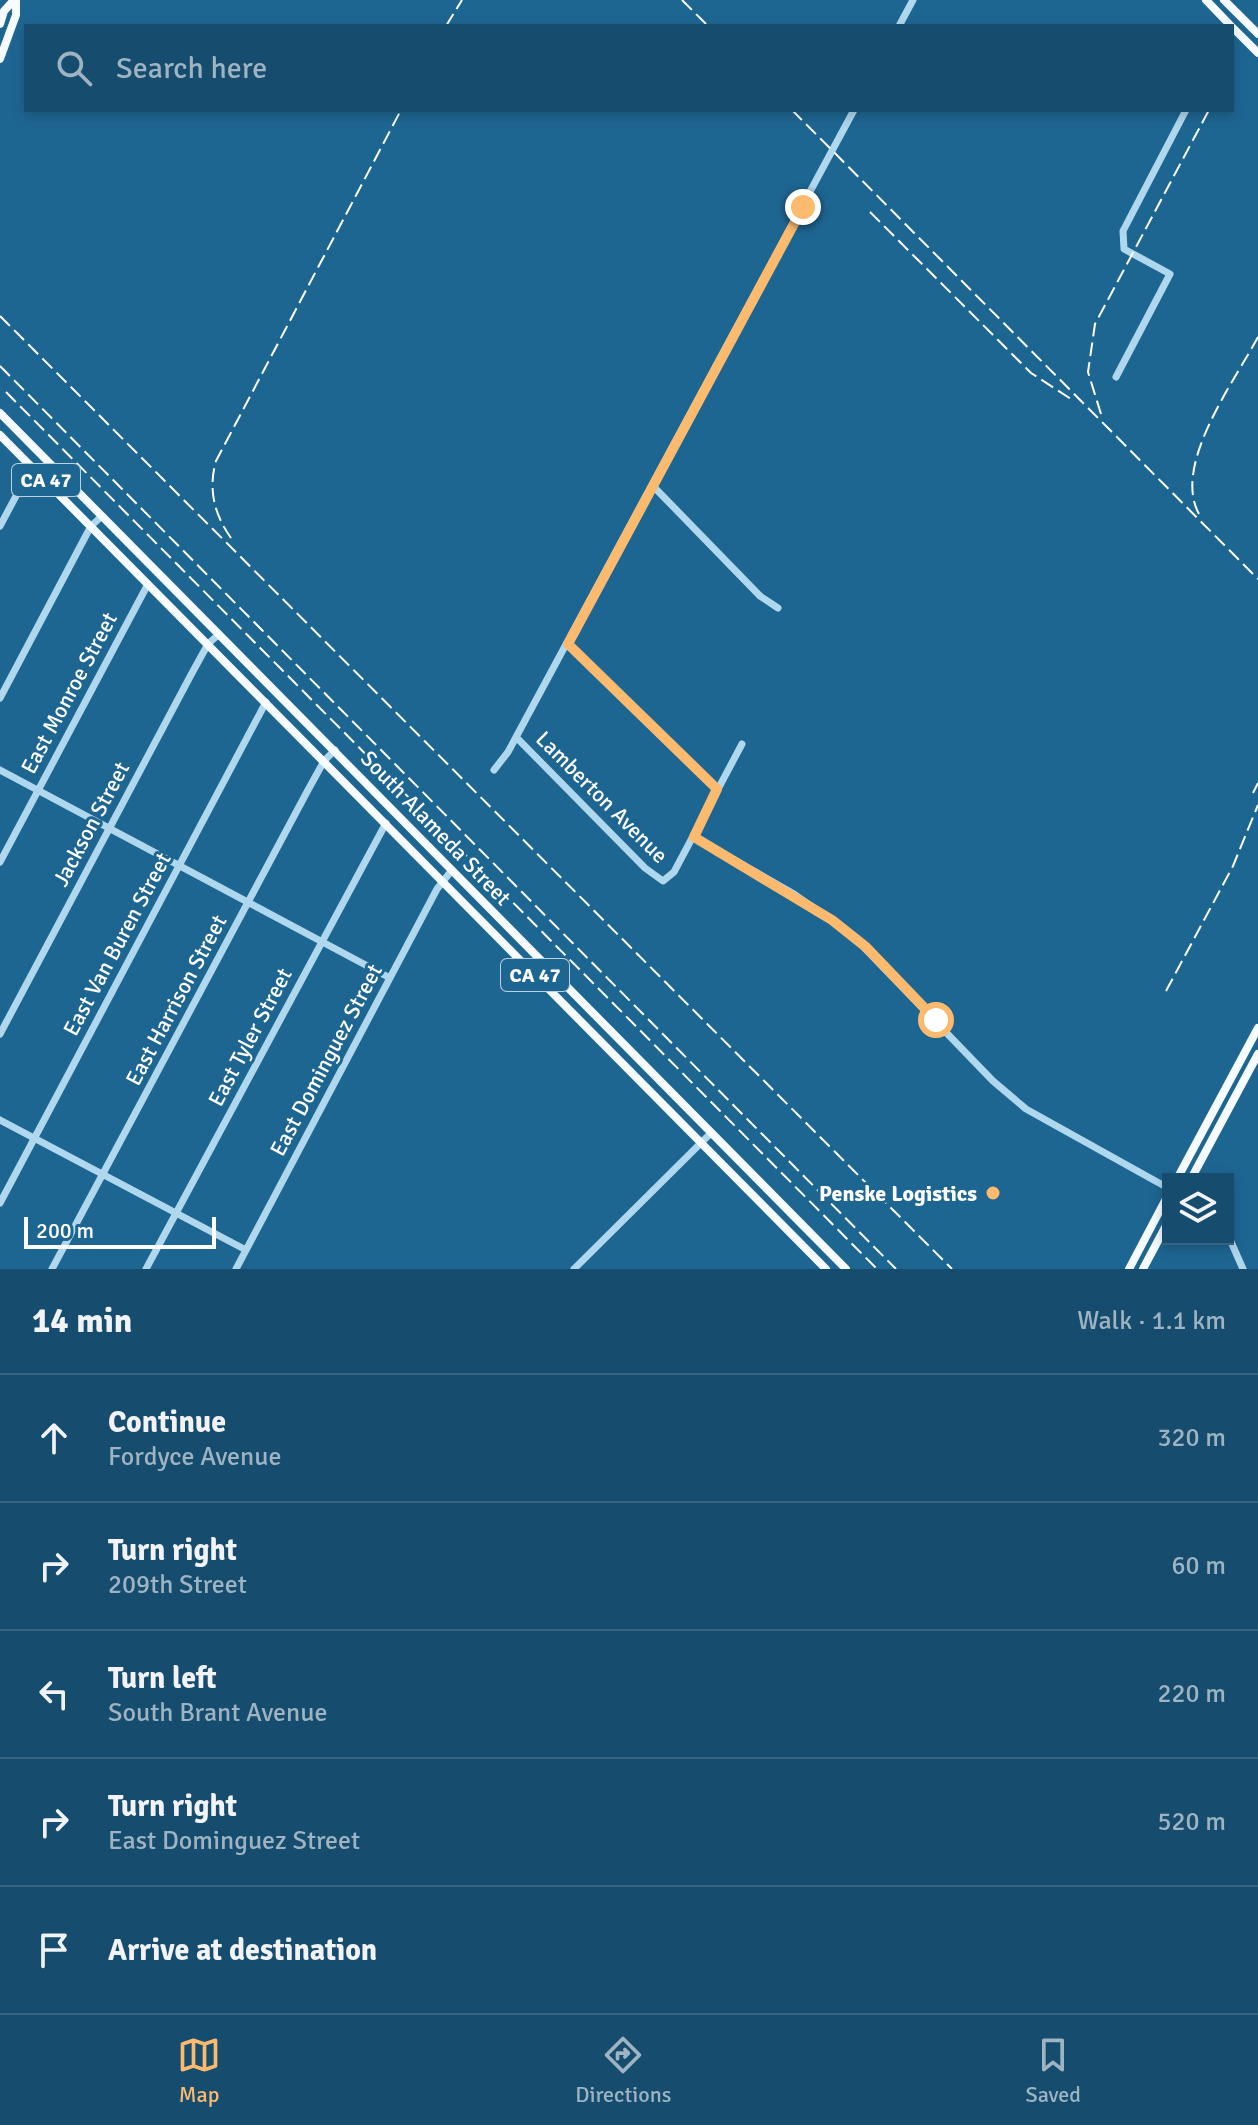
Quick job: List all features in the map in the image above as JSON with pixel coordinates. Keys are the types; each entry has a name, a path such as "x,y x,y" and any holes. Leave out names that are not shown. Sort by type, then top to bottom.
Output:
{"main road":[{"path":"0,24 4,11 15,0"},
{"path":"0,59 16,15 15,0"},
{"path":"1206,0 1228,24"},
{"path":"1224,0 1258,34"},
{"path":"1234,30 1258,53"},
{"name":"South Alameda Street","path":"0,413 846,1269"},
{"name":"South Alameda Street","path":"0,435 826,1269"},
{"path":"1180,1173 1258,1028"},
{"path":"1194,1173 1258,1054"},
{"path":"628,1070 638,1060"},
{"path":"1240,1062 1251,1069"},
{"path":"1131,1265 1162,1206"},
{"path":"1143,1268 1162,1233"}],"street":[{"path":"900,24 913,0"},
{"path":"1234,27 1243,20"},
{"path":"494,770 516,737 654,487 853,112"},
{"path":"1116,377 1170,274 1124,249 1123,231 1185,112"},
{"path":"0,526 32,466"},
{"path":"654,487 760,596 778,608"},
{"path":"0,698 91,526 102,516"},
{"name":"East Monroe Street","path":"0,862 148,584"},
{"name":"Jackson Street","path":"0,1034 208,644 219,634"},
{"path":"568,644 717,789"},
{"name":"East Van Buren Street","path":"0,1203 266,702"},
{"name":"Lamberton Avenue","path":"516,737 645,868 663,881 670,878 694,837"},
{"path":"742,744 694,837 794,894 851,934 893,974 993,1081 1026,1109 1162,1185"},
{"name":"East Harrison Street","path":"52,1269 324,761 335,750"},
{"path":"0,770 390,978"},
{"name":"East Tyler Street","path":"146,1269 386,823"},
{"name":"East Dominguez Street","path":"236,1269 442,880 452,870"},
{"path":"0,1120 246,1250"},
{"path":"574,1269 711,1133"},
{"path":"1233,1245 1241,1269"}],"railway":[{"path":"447,24 462,0"},
{"path":"682,0 706,24"},
{"path":"231,538 220,520 214,501 216,461 400,112"},
{"path":"794,112 1258,579"},
{"path":"1101,414 1088,372 1095,324 1208,112"},
{"path":"870,212 1031,373 1071,399"},
{"path":"0,316 952,1269"},
{"path":"1199,514 1193,494 1193,472 1199,448 1209,424 1258,337"},
{"path":"0,366 896,1269"},
{"path":"6,392 877,1269"},
{"path":"1253,793 1258,783"},
{"path":"1166,991 1233,866 1258,805"}],"place":[{"name":"Penske Logistics","path":"993,1193"}],"route":[{"path":"803,207 568,644 717,789 694,837 794,894 851,934 936,1020"}]}
